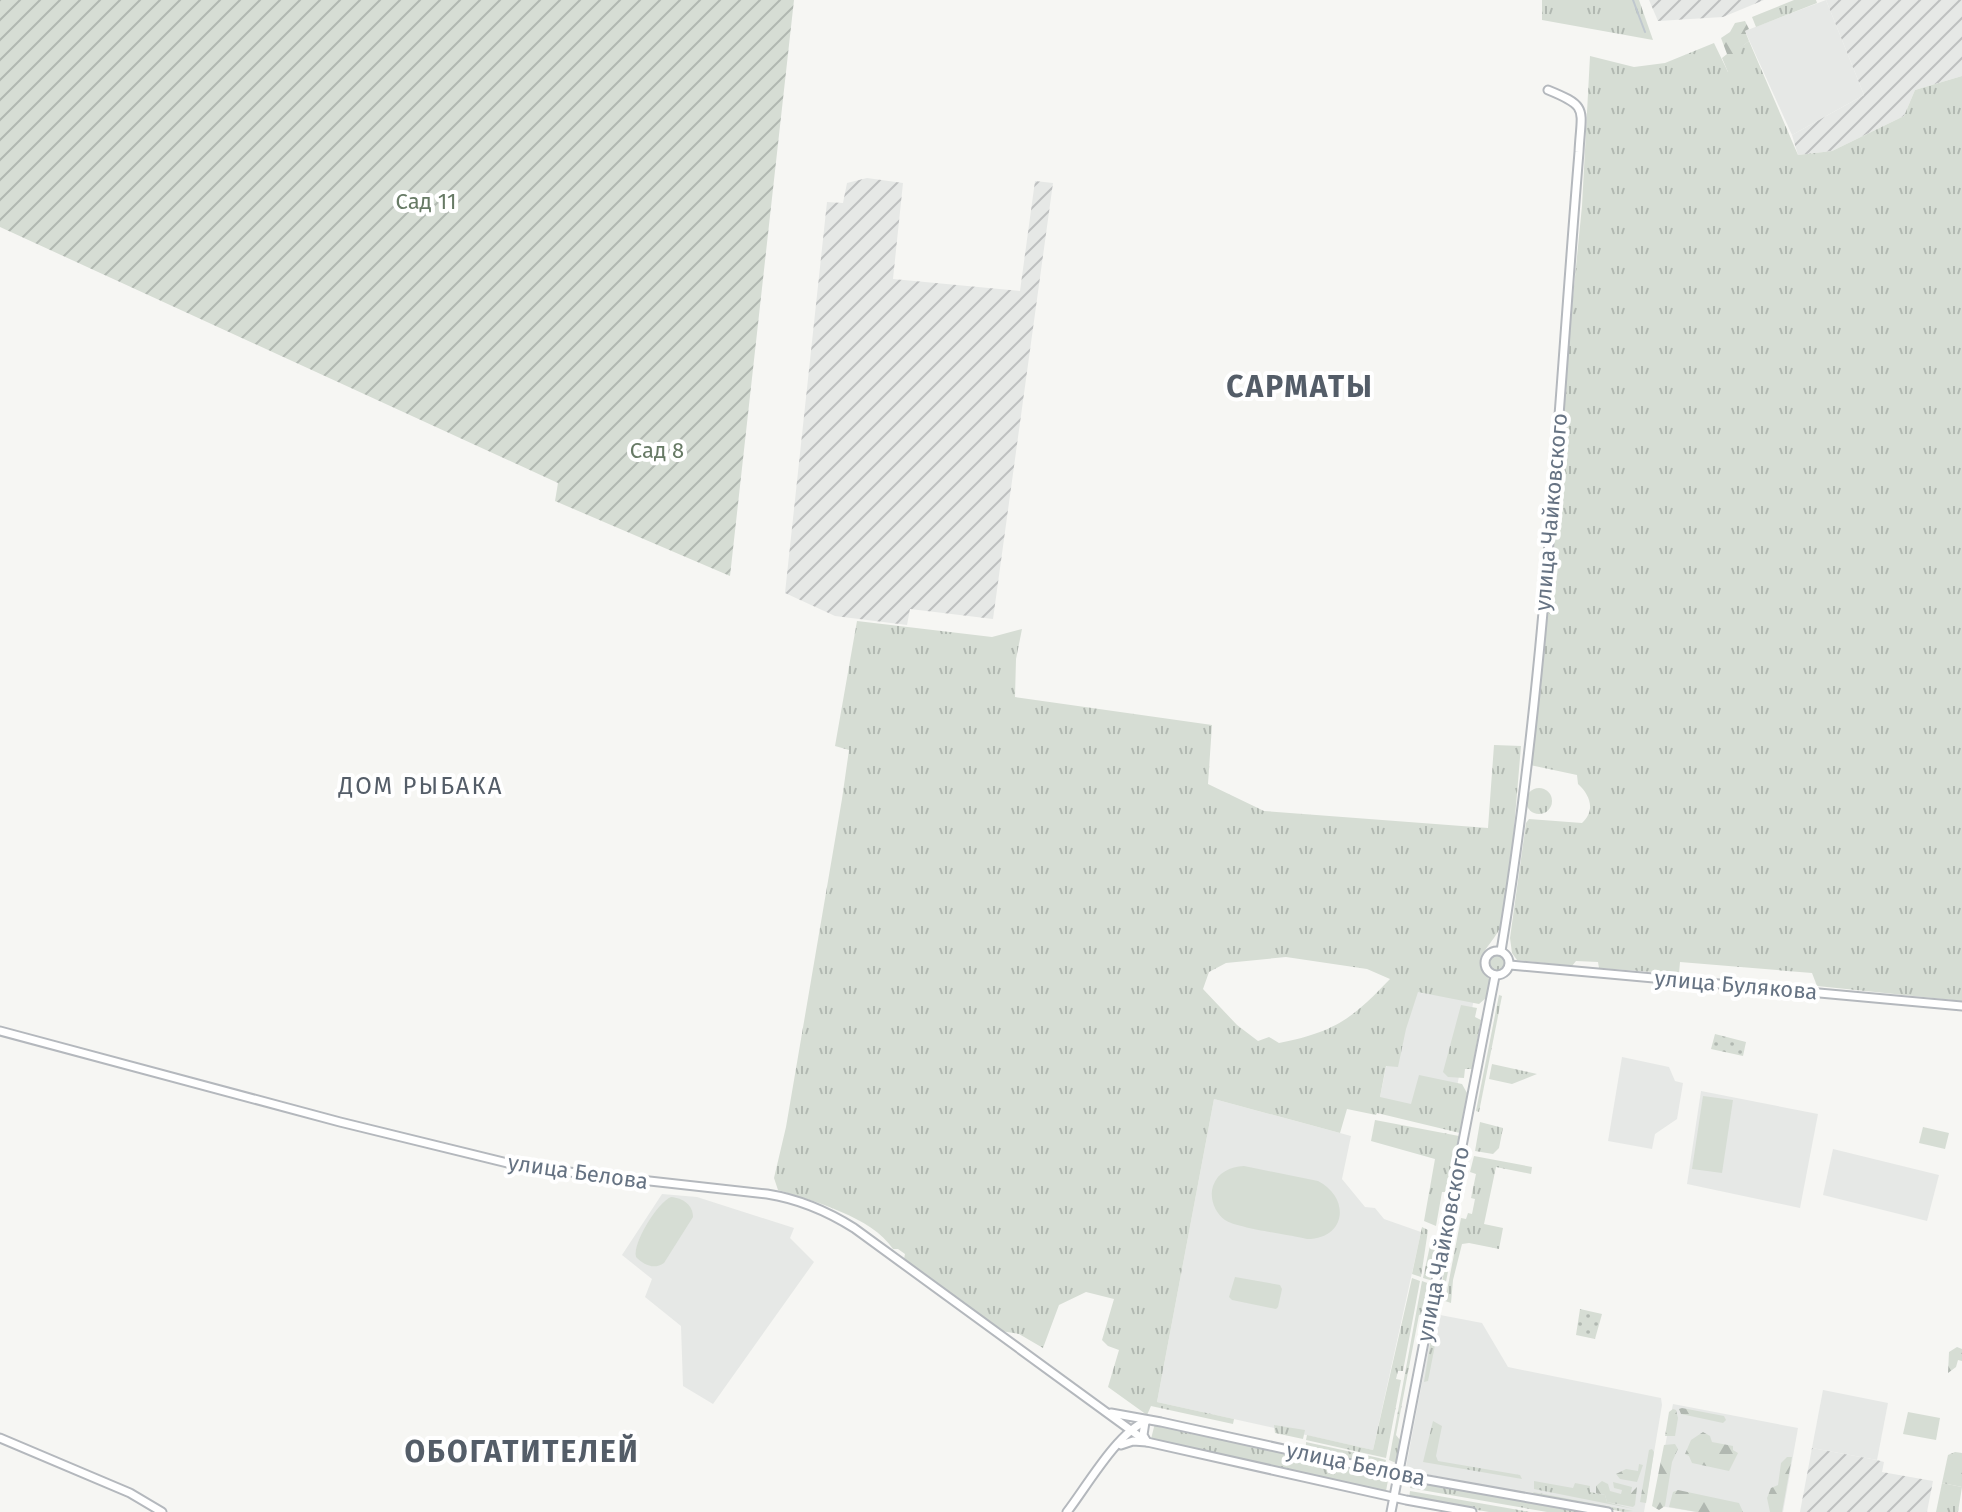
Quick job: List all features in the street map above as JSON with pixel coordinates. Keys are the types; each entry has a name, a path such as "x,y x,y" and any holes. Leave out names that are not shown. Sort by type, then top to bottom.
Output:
{"main road":[{"name":"улица Чайковского","path":"1501,951 1523,814 1549,543 1580,139 1579,107 1574,101 1548,90"},
{"path":"1501,951 1508,956 1510,965 1507,971 1495,976 1486,969 1486,958 1490,953 1501,951"},
{"name":"улица Булякова","path":"1510,965 1962,1006"},
{"name":"улица Чайковского","path":"1391,1512 1495,976"},
{"name":"улица Белова","path":"0,1031 340,1122 524,1167 767,1194 798,1201 819,1208 854,1228 1147,1442 1472,1512"},
{"name":"улица Белова","path":"1106,1412 1399,1474 1608,1512"},
{"path":"1067,1512 1130,1431 1149,1421"},
{"path":"1147,1442 1143,1435 1149,1421"},
{"path":"0,1438 130,1493 162,1512"},
{"path":"1116,1448 1130,1441 1147,1442"}],"shaded area":[{"path":"1649,0 1764,0 1723,17 1658,21"},
{"path":"1826,0 1864,95 1792,135 1745,31"},
{"path":"1826,0 1962,0 1962,76 1915,90 1904,116 1832,151 1798,155 1792,135 1864,95"},
{"path":"867,178 903,183 893,279 1020,291 1035,181 1053,183 993,619 910,609 907,625 835,616 785,593 827,202 843,203 847,183"},
{"path":"1478,978 1449,1128 1377,1112 1404,979"},
{"path":"1622,1057 1669,1067 1675,1081 1683,1083 1677,1119 1655,1134 1652,1149 1608,1141"},
{"path":"1701,1091 1818,1114 1800,1208 1687,1184"},
{"path":"1214,1099 1351,1136 1342,1179 1365,1207 1375,1208 1384,1219 1421,1232 1373,1450 1157,1402"},
{"path":"1833,1149 1939,1175 1927,1221 1823,1195"},
{"path":"662,1194 697,1197 794,1228 790,1238 814,1262 713,1404 683,1386 681,1326 645,1297 652,1279 622,1255"},
{"path":"1435,1314 1482,1323 1508,1367 1661,1398 1644,1512 1628,1512 1409,1471 1406,1467"},
{"path":"1823,1390 1888,1403 1877,1460 1812,1448"},
{"path":"1673,1404 1798,1428 1783,1512 1696,1512 1654,1505"},
{"path":"1812,1448 1877,1460 1884,1462 1882,1472 1933,1481 1927,1512 1800,1512"}],"green space":[{"name":"Сад 11","path":"0,0 794,0 730,576 555,501 558,483 0,227"},
{"path":"1542,0 1639,0 1653,40 1542,20"},
{"path":"1794,0 1816,0 1817,3 1756,27 1752,17"},
{"path":"1745,21 1749,41 1739,49 1743,66 1728,72 1722,58 1727,54 1721,38 1730,32 1735,23"},
{"path":"1749,41 1798,155 1832,151 1904,116 1915,90 1962,76 1962,1001 1817,986 1812,973 1680,962 1679,974 1599,968 1598,962 1576,961 1572,966 1517,960 1512,953 1510,938 1526,823 1529,819 1582,823 1590,808 1577,775 1530,765 1554,534 1582,206 1590,56 1634,67 1665,63 1714,43 1728,72 1738,49"},
{"path":"857,621 992,637 1022,629 1016,659 1015,697 1212,725 1208,784 1264,811 1488,828 1494,745 1521,746 1513,841 1501,925 1480,966 1490,980 1486,998 1479,1004 1418,992 1398,1067 1386,1066 1380,1097 1411,1104 1419,1075 1462,1084 1467,1093 1460,1133 1347,1109 1340,1133 1214,1099 1157,1402 1234,1419 1233,1424 1151,1406 1147,1415 1108,1387 1119,1350 1102,1340 1114,1299 1086,1292 1059,1305 1043,1348 1019,1334 1001,1331 904,1259 905,1254 893,1249 857,1219 778,1190 774,1178 786,1127 849,750 835,746","holes":["1286,957 1367,969 1390,979 1364,1005 1328,1029 1279,1043 1269,1037 1258,1041 1237,1025 1203,989 1209,972 1226,963"]},
{"path":"1539,788 1548,792 1552,801 1548,810 1539,814 1530,810 1526,801 1530,792"},
{"path":"1497,954 1506,963 1497,972 1488,963"},
{"path":"1499,995 1502,996 1479,1112 1476,1111"},
{"path":"1461,1005 1477,1008 1475,1017 1481,1020 1472,1069 1465,1069 1464,1078 1448,1077 1443,1072"},
{"path":"1715,1034 1746,1042 1743,1056 1711,1049"},
{"path":"1492,1064 1537,1074 1512,1084 1489,1079"},
{"path":"1703,1096 1733,1100 1722,1173 1692,1169"},
{"path":"1375,1120 1459,1136 1448,1192 1442,1192 1436,1226 1424,1221 1435,1159 1371,1141"},
{"path":"1480,1122 1503,1128 1499,1148 1493,1154 1475,1151"},
{"path":"1923,1127 1949,1133 1945,1149 1919,1143"},
{"path":"1474,1156 1532,1167 1531,1174 1496,1167 1484,1224 1503,1228 1499,1249 1462,1244 1451,1303 1445,1301 1461,1218 1466,1219 1468,1213 1472,1214 1475,1199 1471,1198 1476,1174 1470,1172"},
{"path":"1244,1166 1318,1181 1329,1188 1339,1207 1340,1216 1336,1225 1320,1237 1307,1239 1225,1220 1214,1205 1213,1186 1225,1171"},
{"path":"671,1197 686,1203 693,1217 664,1263 649,1266 636,1257 638,1242 653,1214"},
{"path":"1459,1218 1442,1301 1439,1298 1454,1219"},
{"path":"1422,1227 1428,1230 1421,1277 1412,1274"},
{"path":"1431,1241 1438,1244 1430,1280 1423,1278"},
{"path":"1235,1277 1280,1285 1278,1307 1232,1300 1229,1297"},
{"path":"1412,1278 1420,1281 1403,1371 1398,1371 1396,1379 1401,1380 1386,1458 1306,1440 1307,1435 1373,1450"},
{"path":"1422,1281 1430,1284 1424,1314 1419,1315 1396,1435 1400,1440 1396,1463 1389,1460"},
{"path":"1580,1309 1602,1314 1595,1339 1576,1335"},
{"path":"1432,1333 1437,1335 1428,1381 1424,1382"},
{"path":"1957,1347 1962,1349 1962,1361 1958,1360 1956,1367 1948,1373 1949,1352"},
{"path":"1673,1409 1678,1418 1675,1436 1665,1436 1669,1412"},
{"path":"1679,1409 1724,1416 1726,1420 1723,1423 1681,1414"},
{"path":"1908,1412 1940,1418 1936,1440 1903,1434"},
{"path":"1433,1421 1442,1426 1436,1456 1438,1461 1520,1475 1522,1479 1423,1462"},
{"path":"1155,1423 1389,1475 1386,1491 1151,1439"},
{"path":"1274,1425 1305,1430 1303,1439 1275,1433"},
{"path":"1703,1432 1710,1436 1712,1442 1733,1446 1738,1453 1729,1471 1692,1463 1685,1454 1691,1440"},
{"path":"1306,1442 1386,1460 1384,1468 1306,1451"},
{"path":"1675,1444 1678,1449 1672,1462 1665,1506 1659,1510 1652,1506 1664,1445"},
{"path":"1652,1449 1646,1503 1640,1502 1649,1450"},
{"path":"1962,1453 1962,1487 1942,1483 1948,1455"},
{"path":"1792,1457 1782,1512 1770,1512 1767,1498 1771,1488 1778,1485 1781,1463"},
{"path":"1639,1464 1643,1465 1637,1482 1620,1479 1616,1474 1626,1469 1638,1471"},
{"path":"1412,1480 1591,1512 1547,1512 1410,1488"},
{"path":"1534,1481 1573,1488 1575,1483 1590,1486 1590,1492 1605,1495 1607,1502 1634,1509 1534,1489"},
{"path":"1602,1481 1608,1484 1610,1491 1621,1494 1622,1490 1614,1488 1613,1482 1632,1487 1631,1493 1637,1487 1635,1505 1607,1502 1605,1495 1596,1493 1596,1486"},
{"path":"1942,1483 1962,1487 1958,1512 1936,1512"},
{"path":"1678,1490 1739,1503 1743,1512 1697,1512 1669,1507 1673,1492"},
{"path":"1410,1491 1530,1512 1489,1512 1409,1498"},
{"path":"1533,1492 1633,1511 1624,1512 1535,1495"}],"waterway":[{"path":"1633,0 1645,32"}],"district":[{"name":"САРМАТЫ","path":"1300,387"},
{"name":"ДОМ РЫБАКА","path":"421,786"},
{"name":"ОБОГАТИТЕЛЕЙ","path":"522,1452"}],"park label":[{"name":"Сад 8","path":"657,450"}]}
